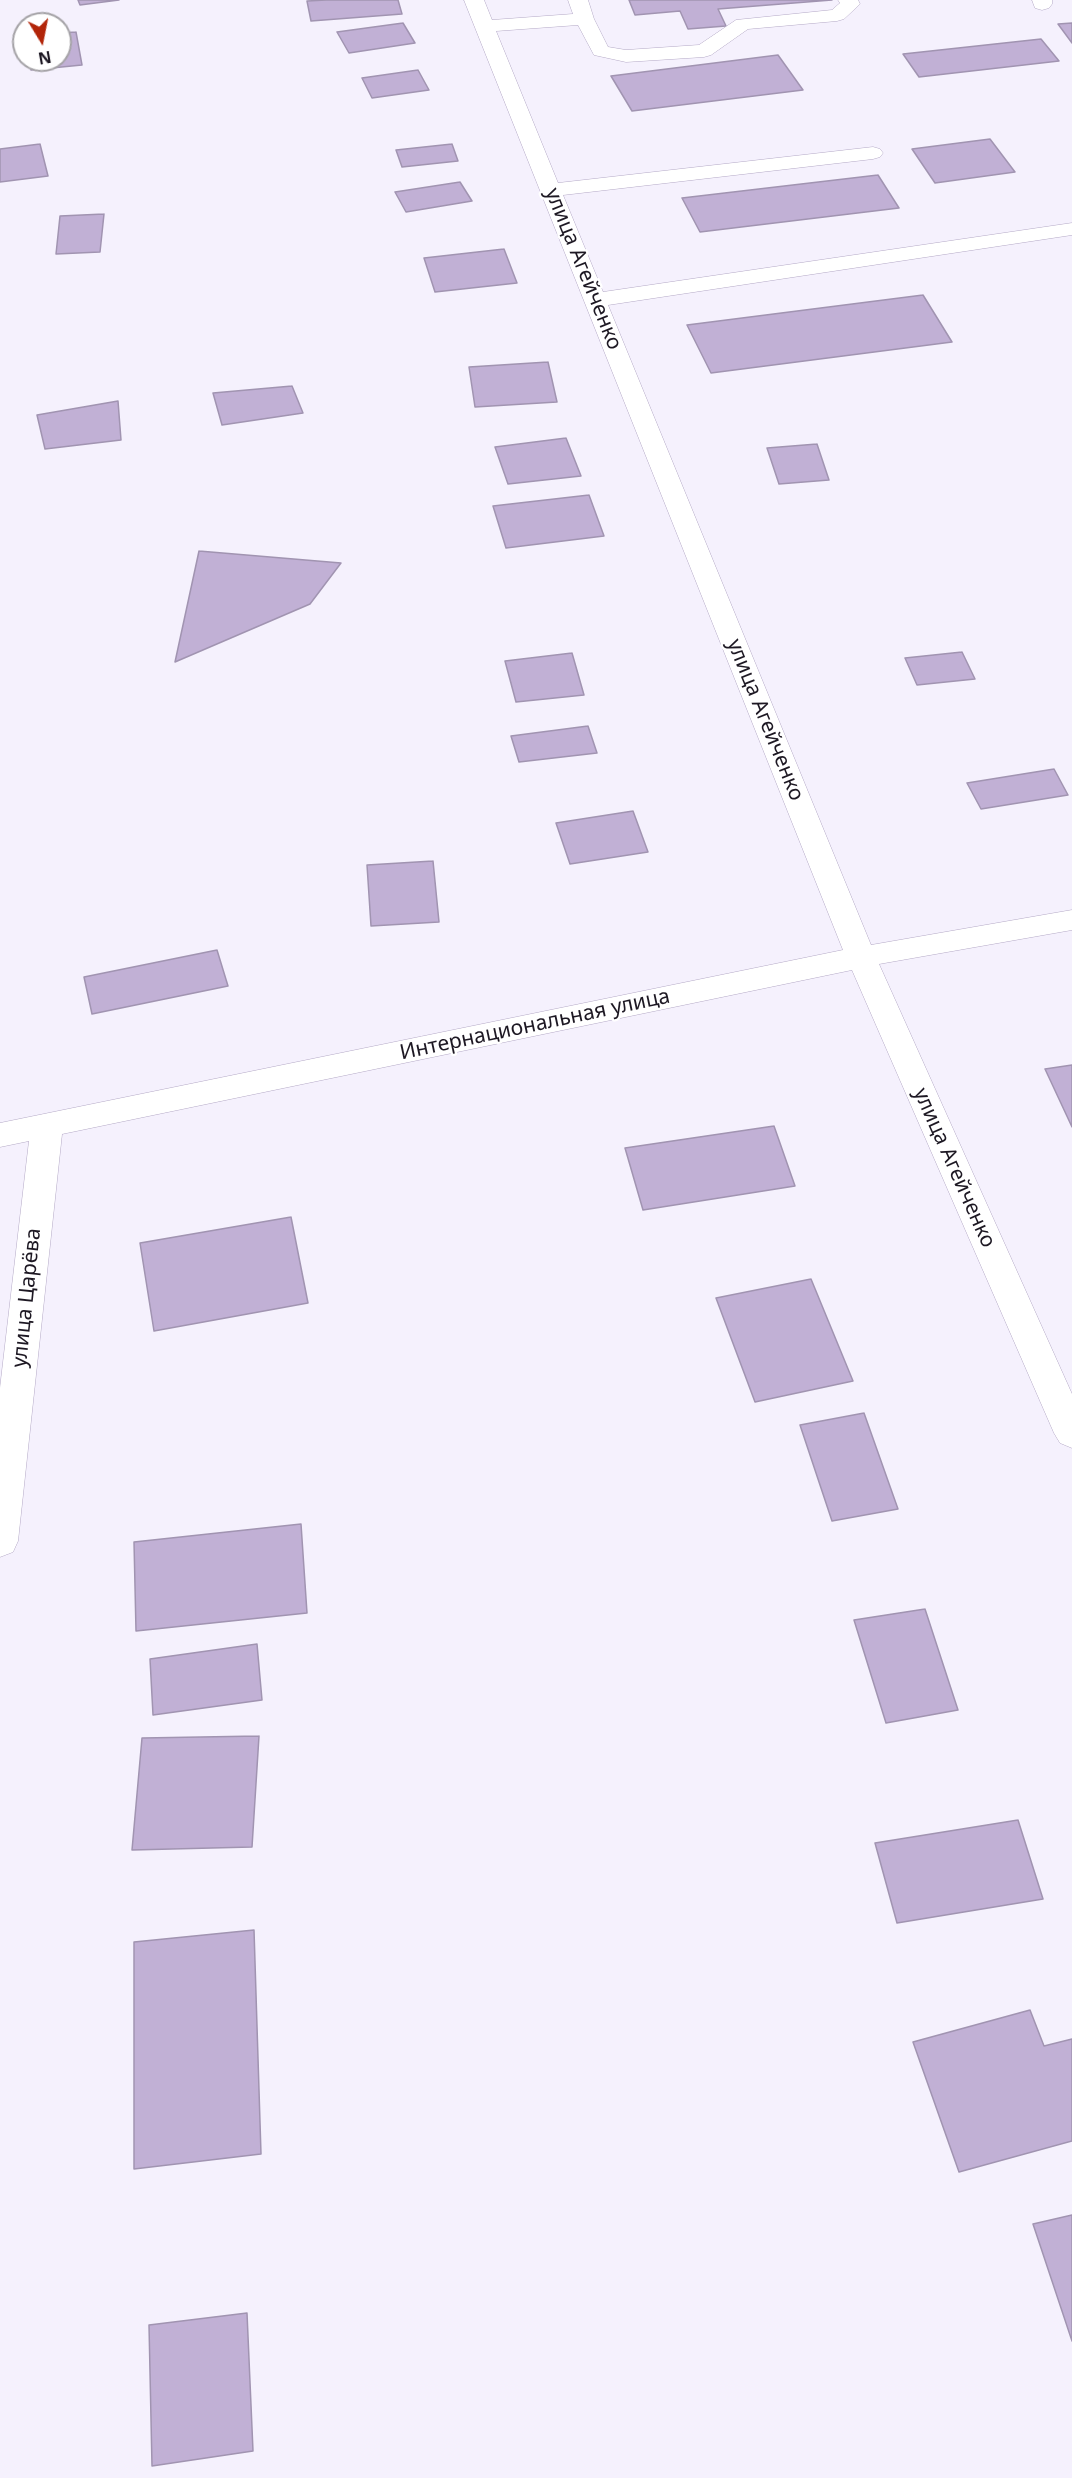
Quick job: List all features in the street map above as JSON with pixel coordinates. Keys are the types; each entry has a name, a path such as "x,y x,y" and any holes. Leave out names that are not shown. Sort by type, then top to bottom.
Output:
{"street":[{"name":"улица Агейченко","path":"474,0 861,957 1072,1433"},
{"path":"484,26 581,9 601,51 626,56 704,51 743,24 837,15 850,4 848,0"},
{"path":"550,190 873,153"},
{"path":"595,300 1072,229"},
{"name":"Интернациональная улица","path":"0,1135 861,957 1072,920"},
{"name":"улица Царёва","path":"0,1540 47,1126"}],"building":[{"path":"78,0 119,0 80,5"},
{"path":"398,0 402,14 311,21 307,1"},
{"path":"629,0 832,0 718,9 726,26 688,29 680,11 635,15"},
{"path":"403,23 415,43 349,53 337,32"},
{"path":"1072,23 1072,43 1058,24"},
{"path":"72,32 76,32 82,65 72,66"},
{"path":"1041,39 1059,61 919,77 903,54"},
{"path":"778,55 803,90 632,111 611,76"},
{"path":"418,70 429,90 372,98 362,78"},
{"path":"990,139 1015,172 935,183 912,149"},
{"path":"40,144 48,176 0,182 0,149"},
{"path":"452,144 458,161 402,167 396,150"},
{"path":"878,175 899,208 700,232 682,198"},
{"path":"460,182 472,201 406,212 395,192"},
{"path":"104,214 100,252 56,254 60,216"},
{"path":"504,249 517,283 435,292 424,258"},
{"path":"923,295 952,342 711,373 687,325"},
{"path":"548,362 557,402 475,407 469,367"},
{"path":"292,386 303,413 222,425 213,393"},
{"path":"118,401 121,440 45,449 37,415"},
{"path":"566,438 581,476 508,484 495,447"},
{"path":"817,444 829,480 779,484 767,448"},
{"path":"589,495 604,536 506,548 493,506"},
{"path":"199,551 341,563 310,604 175,662"},
{"path":"962,652 975,679 917,685 905,658"},
{"path":"572,653 584,695 516,702 505,661"},
{"path":"588,726 597,753 519,762 511,736"},
{"path":"1054,769 1068,795 981,809 967,783"},
{"path":"633,811 648,852 570,864 556,823"},
{"path":"433,861 439,922 371,926 367,865"},
{"path":"217,950 228,986 92,1014 84,977"},
{"path":"1072,1065 1072,1127 1045,1069"},
{"path":"774,1126 795,1186 643,1210 625,1148"},
{"path":"291,1217 308,1303 154,1331 140,1243"},
{"path":"811,1279 853,1381 755,1402 716,1298"},
{"path":"864,1413 898,1509 832,1521 800,1425"},
{"path":"301,1524 307,1613 136,1631 134,1542"},
{"path":"925,1609 958,1710 886,1723 854,1620"},
{"path":"257,1644 262,1700 153,1715 150,1659"},
{"path":"259,1736 252,1847 132,1850 142,1738"},
{"path":"1018,1820 1043,1899 897,1923 875,1843"},
{"path":"254,1930 261,2154 134,2169 134,1942"},
{"path":"1030,2010 1044,2046 1072,2039 1072,2141 959,2172 913,2042"},
{"path":"1072,2215 1072,2341 1033,2224"},
{"path":"247,2313 253,2451 152,2466 149,2325"}]}
